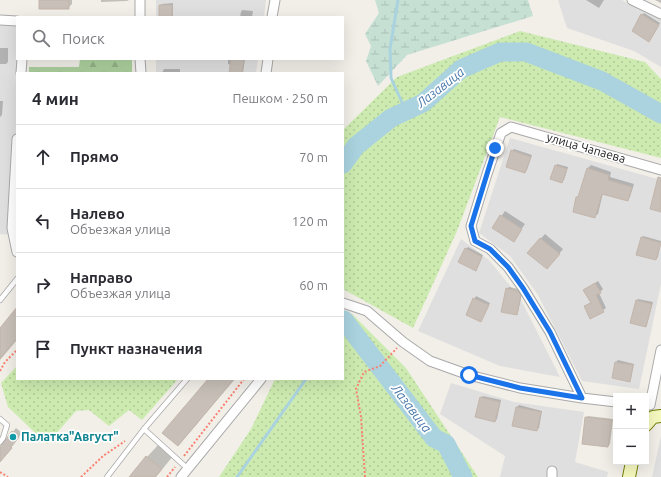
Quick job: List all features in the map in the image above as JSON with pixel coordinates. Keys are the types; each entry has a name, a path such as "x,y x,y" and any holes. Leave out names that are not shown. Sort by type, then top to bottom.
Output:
{"main road":[{"path":"630,477 632,465"}],"street":[{"path":"140,0 140,16"},
{"path":"272,16 274,0"},
{"path":"632,0 661,14"},
{"path":"0,20 16,21"},
{"path":"21,72 22,60"},
{"path":"140,60 141,72"},
{"path":"266,72 268,60"},
{"name":"улица Чапаева","path":"582,398 550,332 523,288 508,267 490,249 475,241 471,226 501,134 511,127 661,170"},
{"path":"16,165 12,228 16,247"},
{"path":"344,303 368,312 403,342 430,361 469,375 520,388 613,402"},
{"path":"651,414 661,350"},
{"path":"181,477 260,380"}],"lane":[{"path":"0,300 16,280"},
{"path":"107,477 144,429 186,380"},
{"path":"0,419 7,425 3,438 0,442"},
{"path":"144,429 188,469"}],"path":[{"path":"365,477 361,417 356,389 364,372 380,366 403,342"},
{"path":"0,371 5,362 16,351"},
{"path":"167,477 243,380"},
{"path":"81,477 103,456 126,440"},
{"path":"0,472 8,477"}],"shaded area":[{"path":"156,0 266,0 264,16 156,16"},
{"path":"558,0 622,0 661,20 661,67 634,51 567,28"},
{"path":"0,22 16,24 16,60 24,60 18,72 16,72 15,235 0,234"},
{"path":"156,60 258,60 256,72 156,72"},
{"path":"510,138 661,180 661,284 639,389 582,381 538,295 510,256 479,233"},
{"path":"461,239 489,260 520,298 560,377 500,366 418,331"},
{"path":"451,383 514,402 584,412 575,462 608,472 607,477 500,477 505,456 440,414"},
{"path":"661,436 661,477 652,477"}],"green space":[{"path":"375,0 528,0 533,16 407,55 378,86 366,61 371,46 365,34 379,13"},
{"path":"520,31 645,62 661,79 661,158 500,117 457,231 413,328 344,290 344,129 397,77"},
{"path":"80,60 132,60 132,72 29,72 29,67 79,67"},
{"path":"344,314 352,314 406,368 478,477 219,477 251,429 275,380 344,380"},
{"path":"16,367 16,380 177,380 142,420 129,410 109,426 89,410 76,411 47,444 8,407 1,383"}],"building":[{"path":"39,0 69,0 69,9 39,9"},
{"path":"159,5 172,5 172,16 159,16"},
{"path":"641,14 659,25 649,42 632,31"},
{"path":"231,60 244,60 242,72 229,72"},
{"path":"511,150 531,157 525,173 506,167"},
{"path":"555,165 567,169 562,183 550,179"},
{"path":"587,168 609,175 608,180 632,187 628,201 602,194 595,218 573,212 576,197 578,197"},
{"path":"658,177 661,178 661,212 650,209"},
{"path":"500,215 522,229 514,242 492,228"},
{"path":"641,237 661,243 656,260 636,255"},
{"path":"540,238 560,254 547,269 527,253"},
{"path":"465,248 482,257 476,271 458,262"},
{"path":"595,283 601,293 596,295 604,312 590,319 584,306 591,303 583,290"},
{"path":"506,288 517,291 521,295 517,315 501,312"},
{"path":"473,298 489,305 481,322 466,315"},
{"path":"636,300 652,304 646,327 630,323"},
{"path":"16,308 16,339 0,359 0,328"},
{"path":"615,362 633,365 630,382 612,378"},
{"path":"207,380 233,380 178,446 162,433"},
{"path":"480,397 500,402 495,422 475,417"},
{"path":"516,407 541,412 537,431 512,426"},
{"path":"585,417 612,420 608,447 582,444"},
{"path":"12,431 19,437 0,462 0,447"},
{"path":"146,456 162,469 155,477 129,477"}],"waterway":[{"path":"398,0 390,49 391,78 406,111"},
{"name":"Лазавица","path":"344,163 356,146 391,118 423,103 461,69 500,52 526,52 602,81 661,114"},
{"name":"Лазавица","path":"344,320 434,438 446,444 463,477"},
{"path":"237,477 305,380"}],"place":[{"name":"Палатка\"Август\"","path":"13,437"}],"route":[{"path":"469,375 520,388 582,398 550,332 523,288 508,267 490,249 475,241 471,226 495,148"}]}
